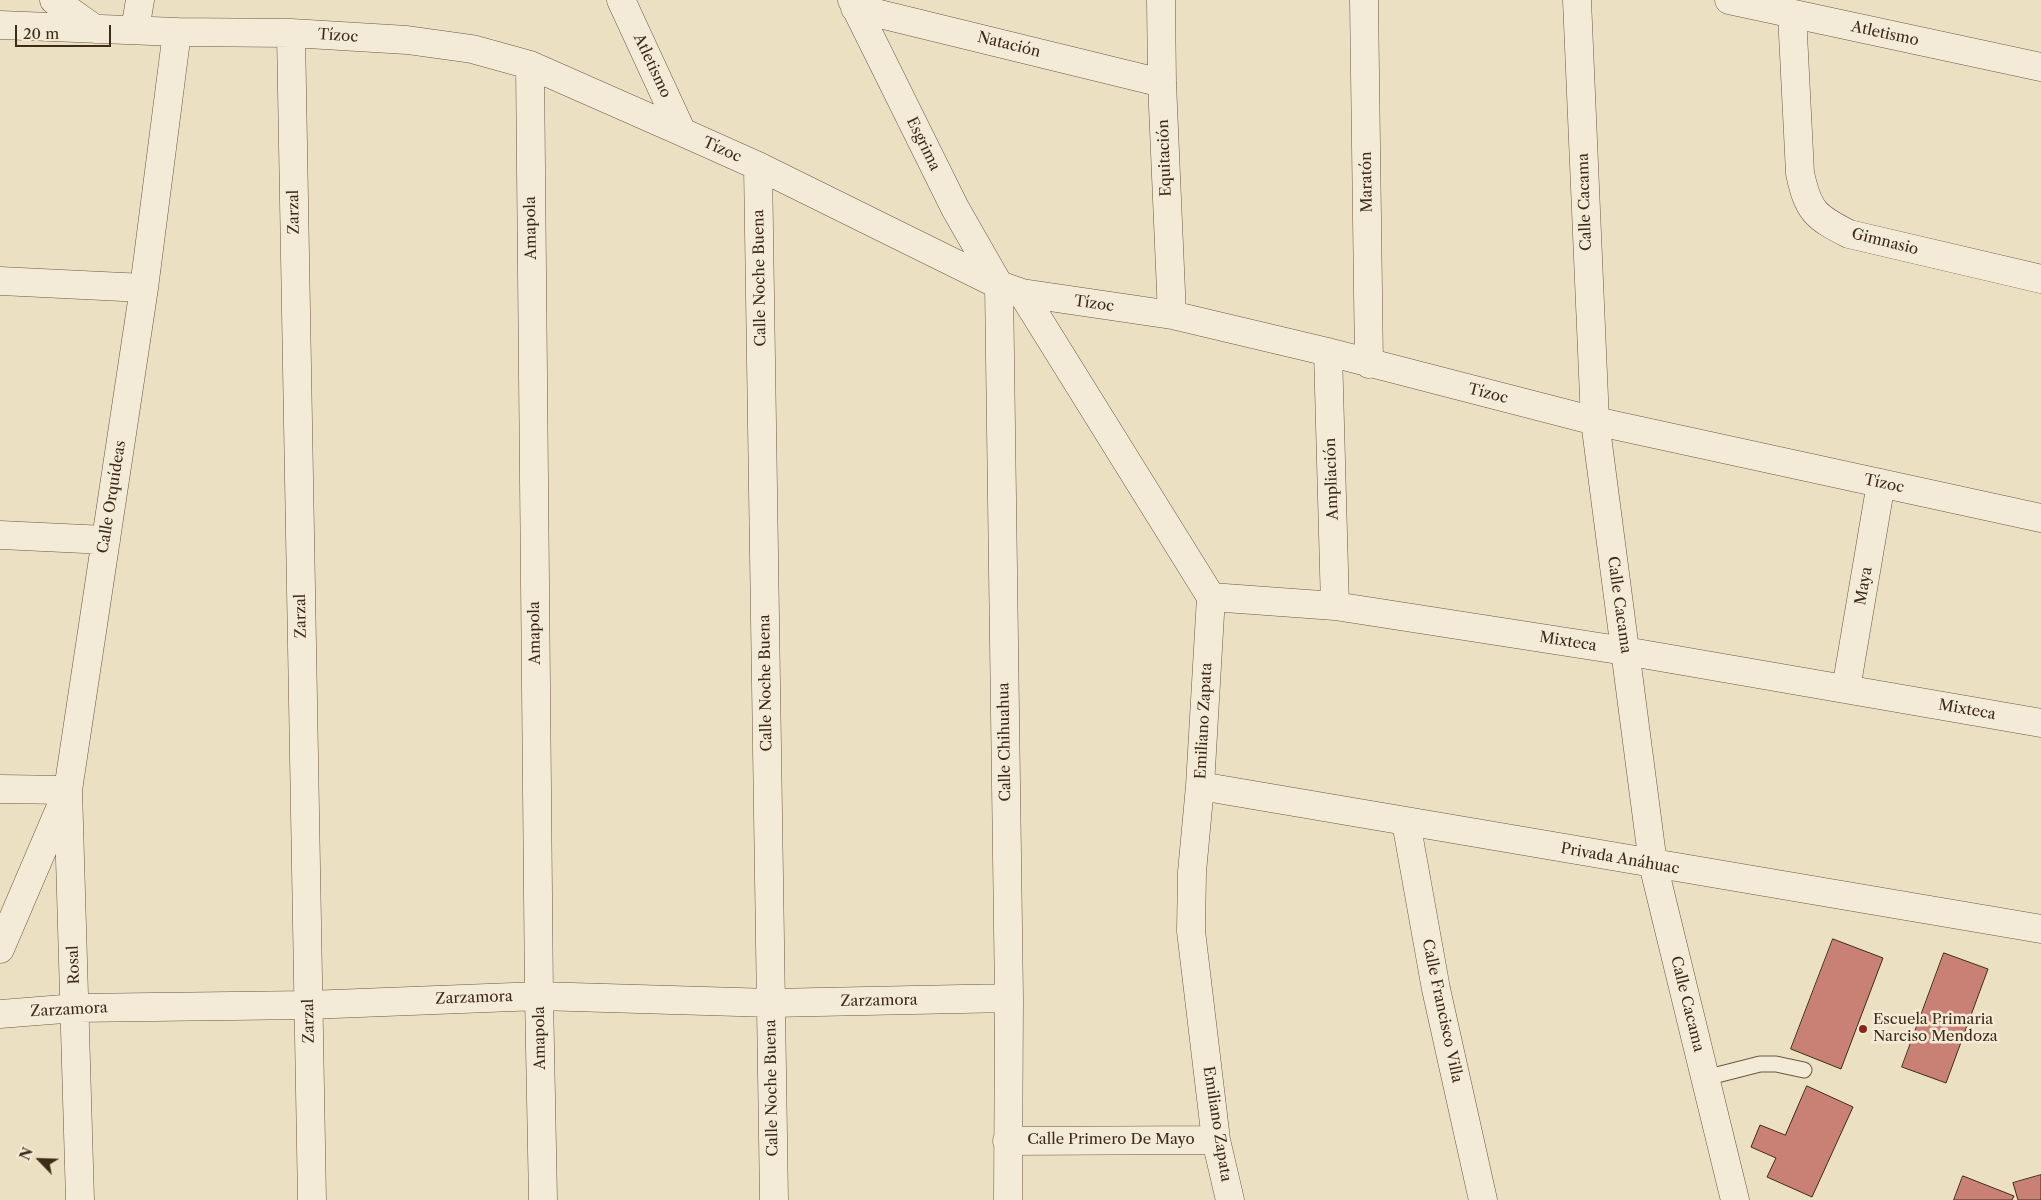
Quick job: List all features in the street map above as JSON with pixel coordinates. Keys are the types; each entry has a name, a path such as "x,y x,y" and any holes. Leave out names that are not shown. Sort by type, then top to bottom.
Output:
{"street":[{"path":"54,0 95,29"},
{"path":"135,30 140,0"},
{"name":"Atletismo","path":"621,0 682,132"},
{"name":"Equitación","path":"1161,0 1162,83 1172,315"},
{"name":"Maratón","path":"1364,0 1369,364"},
{"name":"Calle Cacama","path":"1577,0 1595,421 1653,864 1735,1200"},
{"name":"Atletismo","path":"1729,0 2041,67"},
{"name":"Natación","path":"854,4 1162,83"},
{"name":"Esgrima","path":"854,4 955,208 1011,289"},
{"name":"Gimnasio","path":"1792,14 1800,174 1805,198 1814,212 1831,225 1849,234 2041,279"},
{"name":"Tízoc","path":"0,25 177,32 291,33 407,40 472,49 530,66 682,132 758,166 1011,289 1172,315 1328,352 1595,421 2041,518"},
{"name":"Calle Orquídeas","path":"0,949 68,790 144,288 177,32"},
{"name":"Zarzal","path":"291,33 312,1200"},
{"name":"Amapola","path":"530,66 539,996 543,1200"},
{"name":"Calle Noche Buena","path":"758,166 774,1200"},
{"path":"0,281 144,288"},
{"path":"1011,289 1211,597"},
{"name":"Calle Chihuahua","path":"1008,1200 1011,289"},
{"name":"Ampliación","path":"1328,352 1336,606"},
{"name":"Maya","path":"1846,689 1881,483"},
{"path":"0,535 106,540"},
{"name":"Mixteca","path":"1211,597 1336,606 1625,651 2041,723"},
{"name":"Emiliano Zapata","path":"1211,597 1200,786 1192,872 1191,931 1216,1140 1230,1200"},
{"name":"Privada Anáhuac","path":"1200,786 2041,929"},
{"path":"0,789 68,790"},
{"name":"Rosal","path":"68,790 76,1008 80,1200"},
{"name":"Calle Francisco Villa","path":"1406,822 1436,988 1483,1200"},
{"name":"Zarzamora","path":"0,1014 76,1008 308,1005 539,996 771,1003 1008,998"},
{"name":"Calle Primero De Mayo","path":"1007,1141 1216,1140"}],"lane":[{"path":"1705,1078 1760,1064 1776,1064 1804,1070"}],"building":[{"path":"1833,939 1883,958 1841,1069 1791,1049"},
{"path":"1944,953 1988,969 1946,1083 1902,1067"},
{"path":"1807,1086 1853,1107 1812,1197 1767,1177 1776,1158 1751,1147 1760,1125 1785,1135"},
{"path":"2041,1175 2041,1200 2018,1200 2013,1183"},
{"path":"1963,1176 2014,1196 2012,1200 1954,1200"}],"place":[{"name":"Escuela Primaria Narciso Mendoza","path":"1863,1029"}]}
